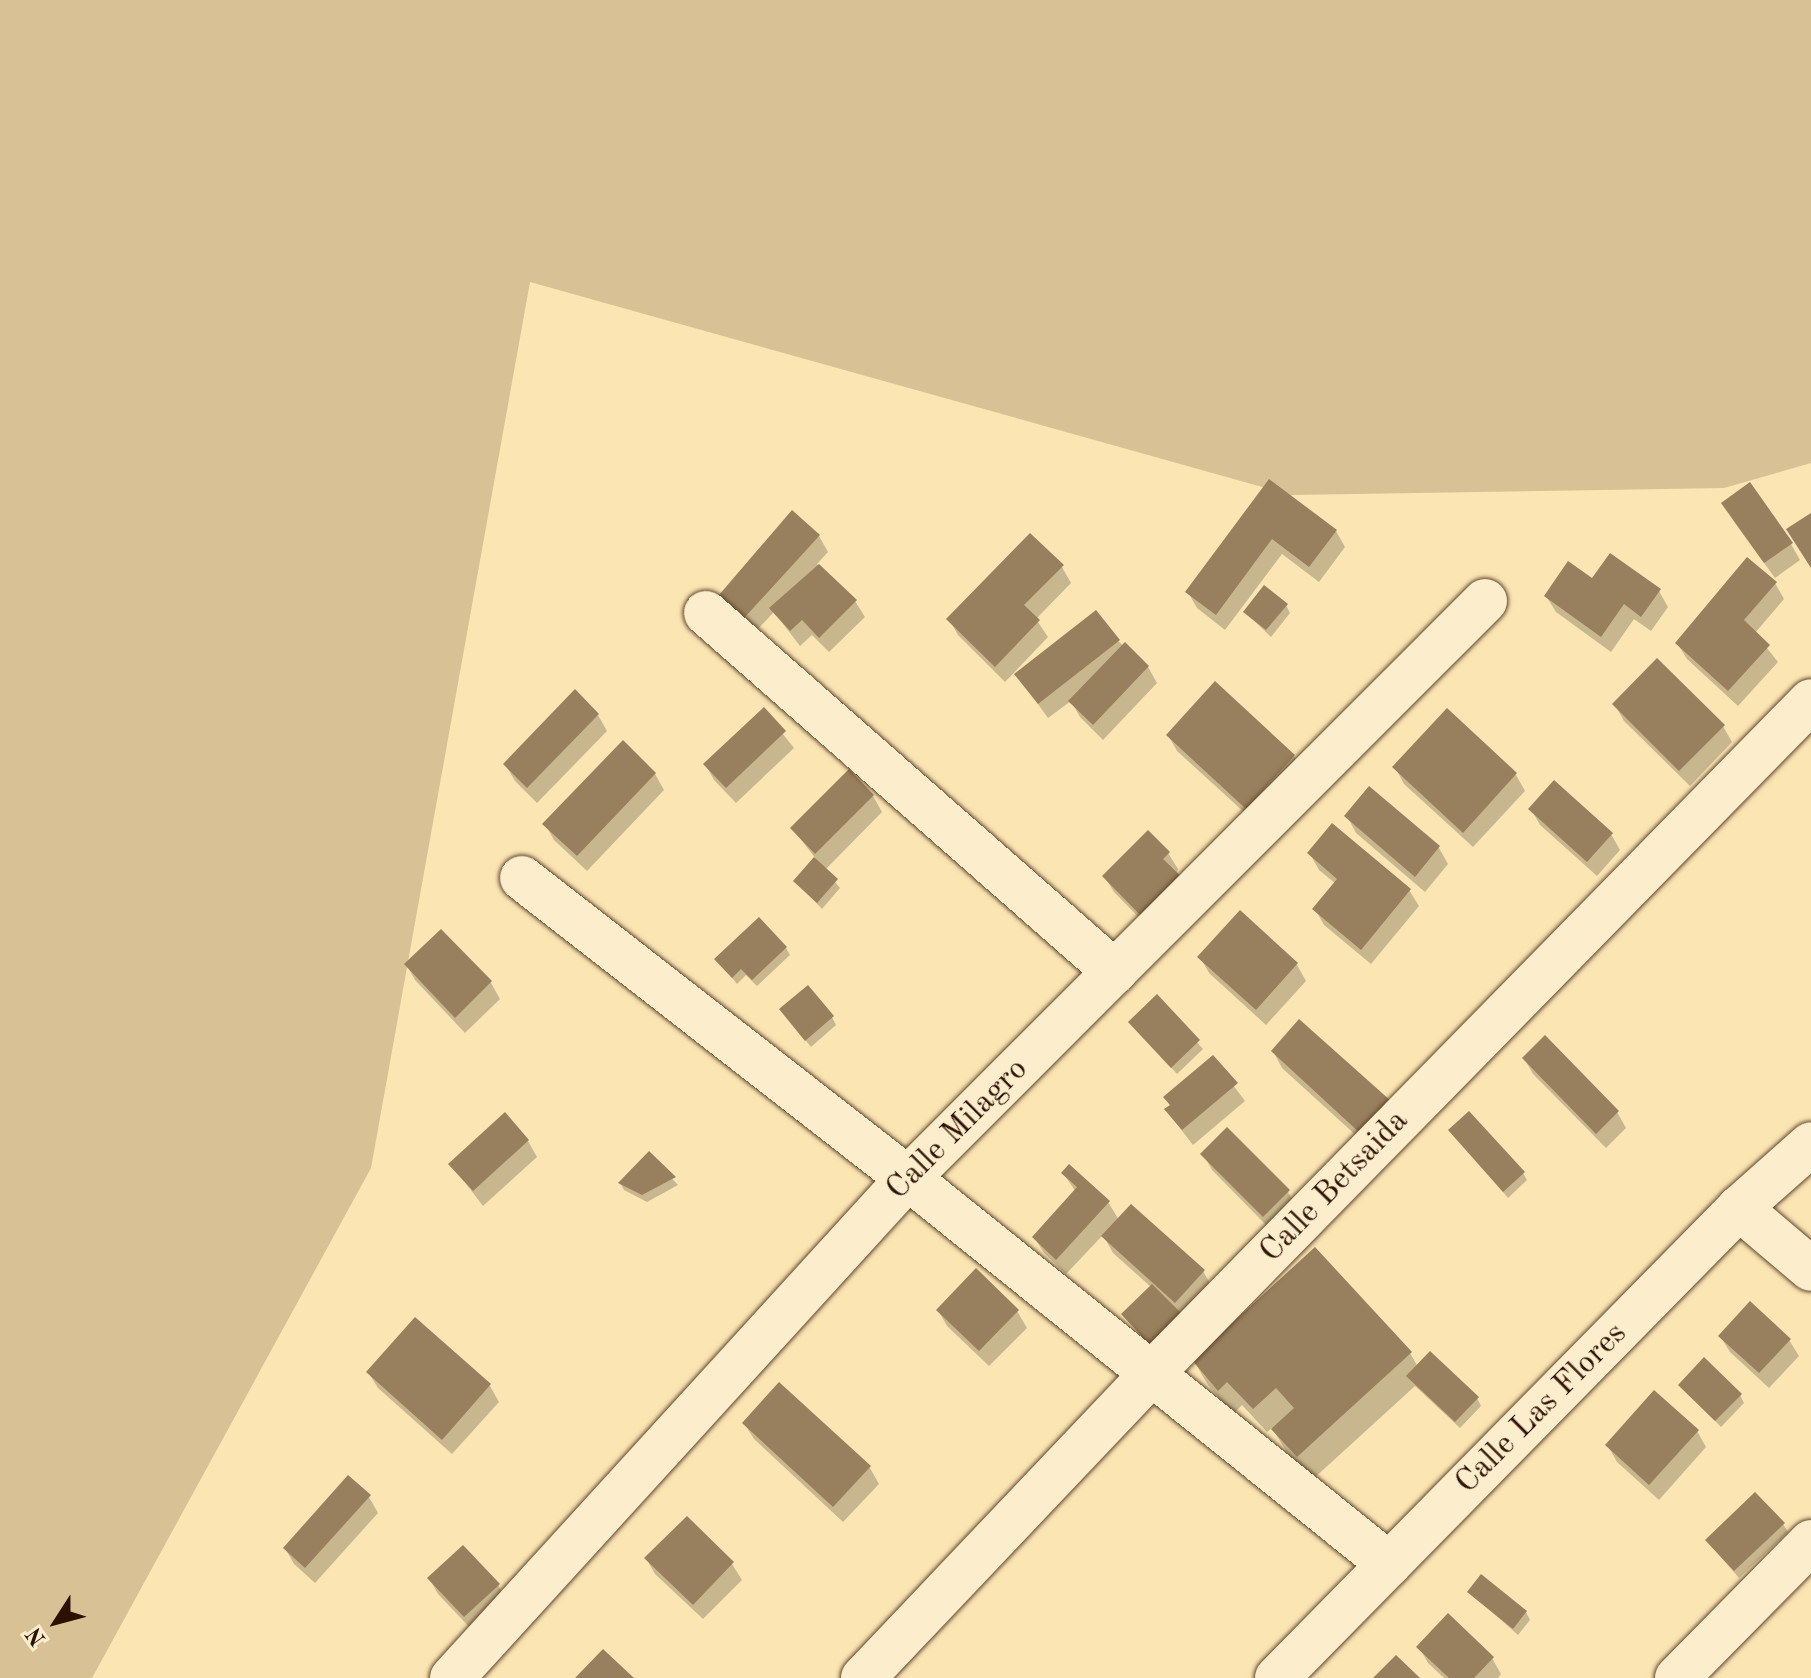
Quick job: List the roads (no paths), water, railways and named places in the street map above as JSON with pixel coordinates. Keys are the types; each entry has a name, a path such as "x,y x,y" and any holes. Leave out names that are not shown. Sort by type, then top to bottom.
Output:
{"street":[{"name":"Calle Milagro","path":"452,1678 908,1178 1485,601"},
{"path":"706,613 1115,972"},
{"name":"Calle Betsaida","path":"863,1678 1152,1373 1811,701"},
{"path":"522,878 908,1178 1389,1564"},
{"name":"Calle Las Flores","path":"1277,1678 1739,1208 1811,1144"},
{"path":"1739,1208 1811,1269"},
{"path":"1677,1678 1811,1542"}]}
